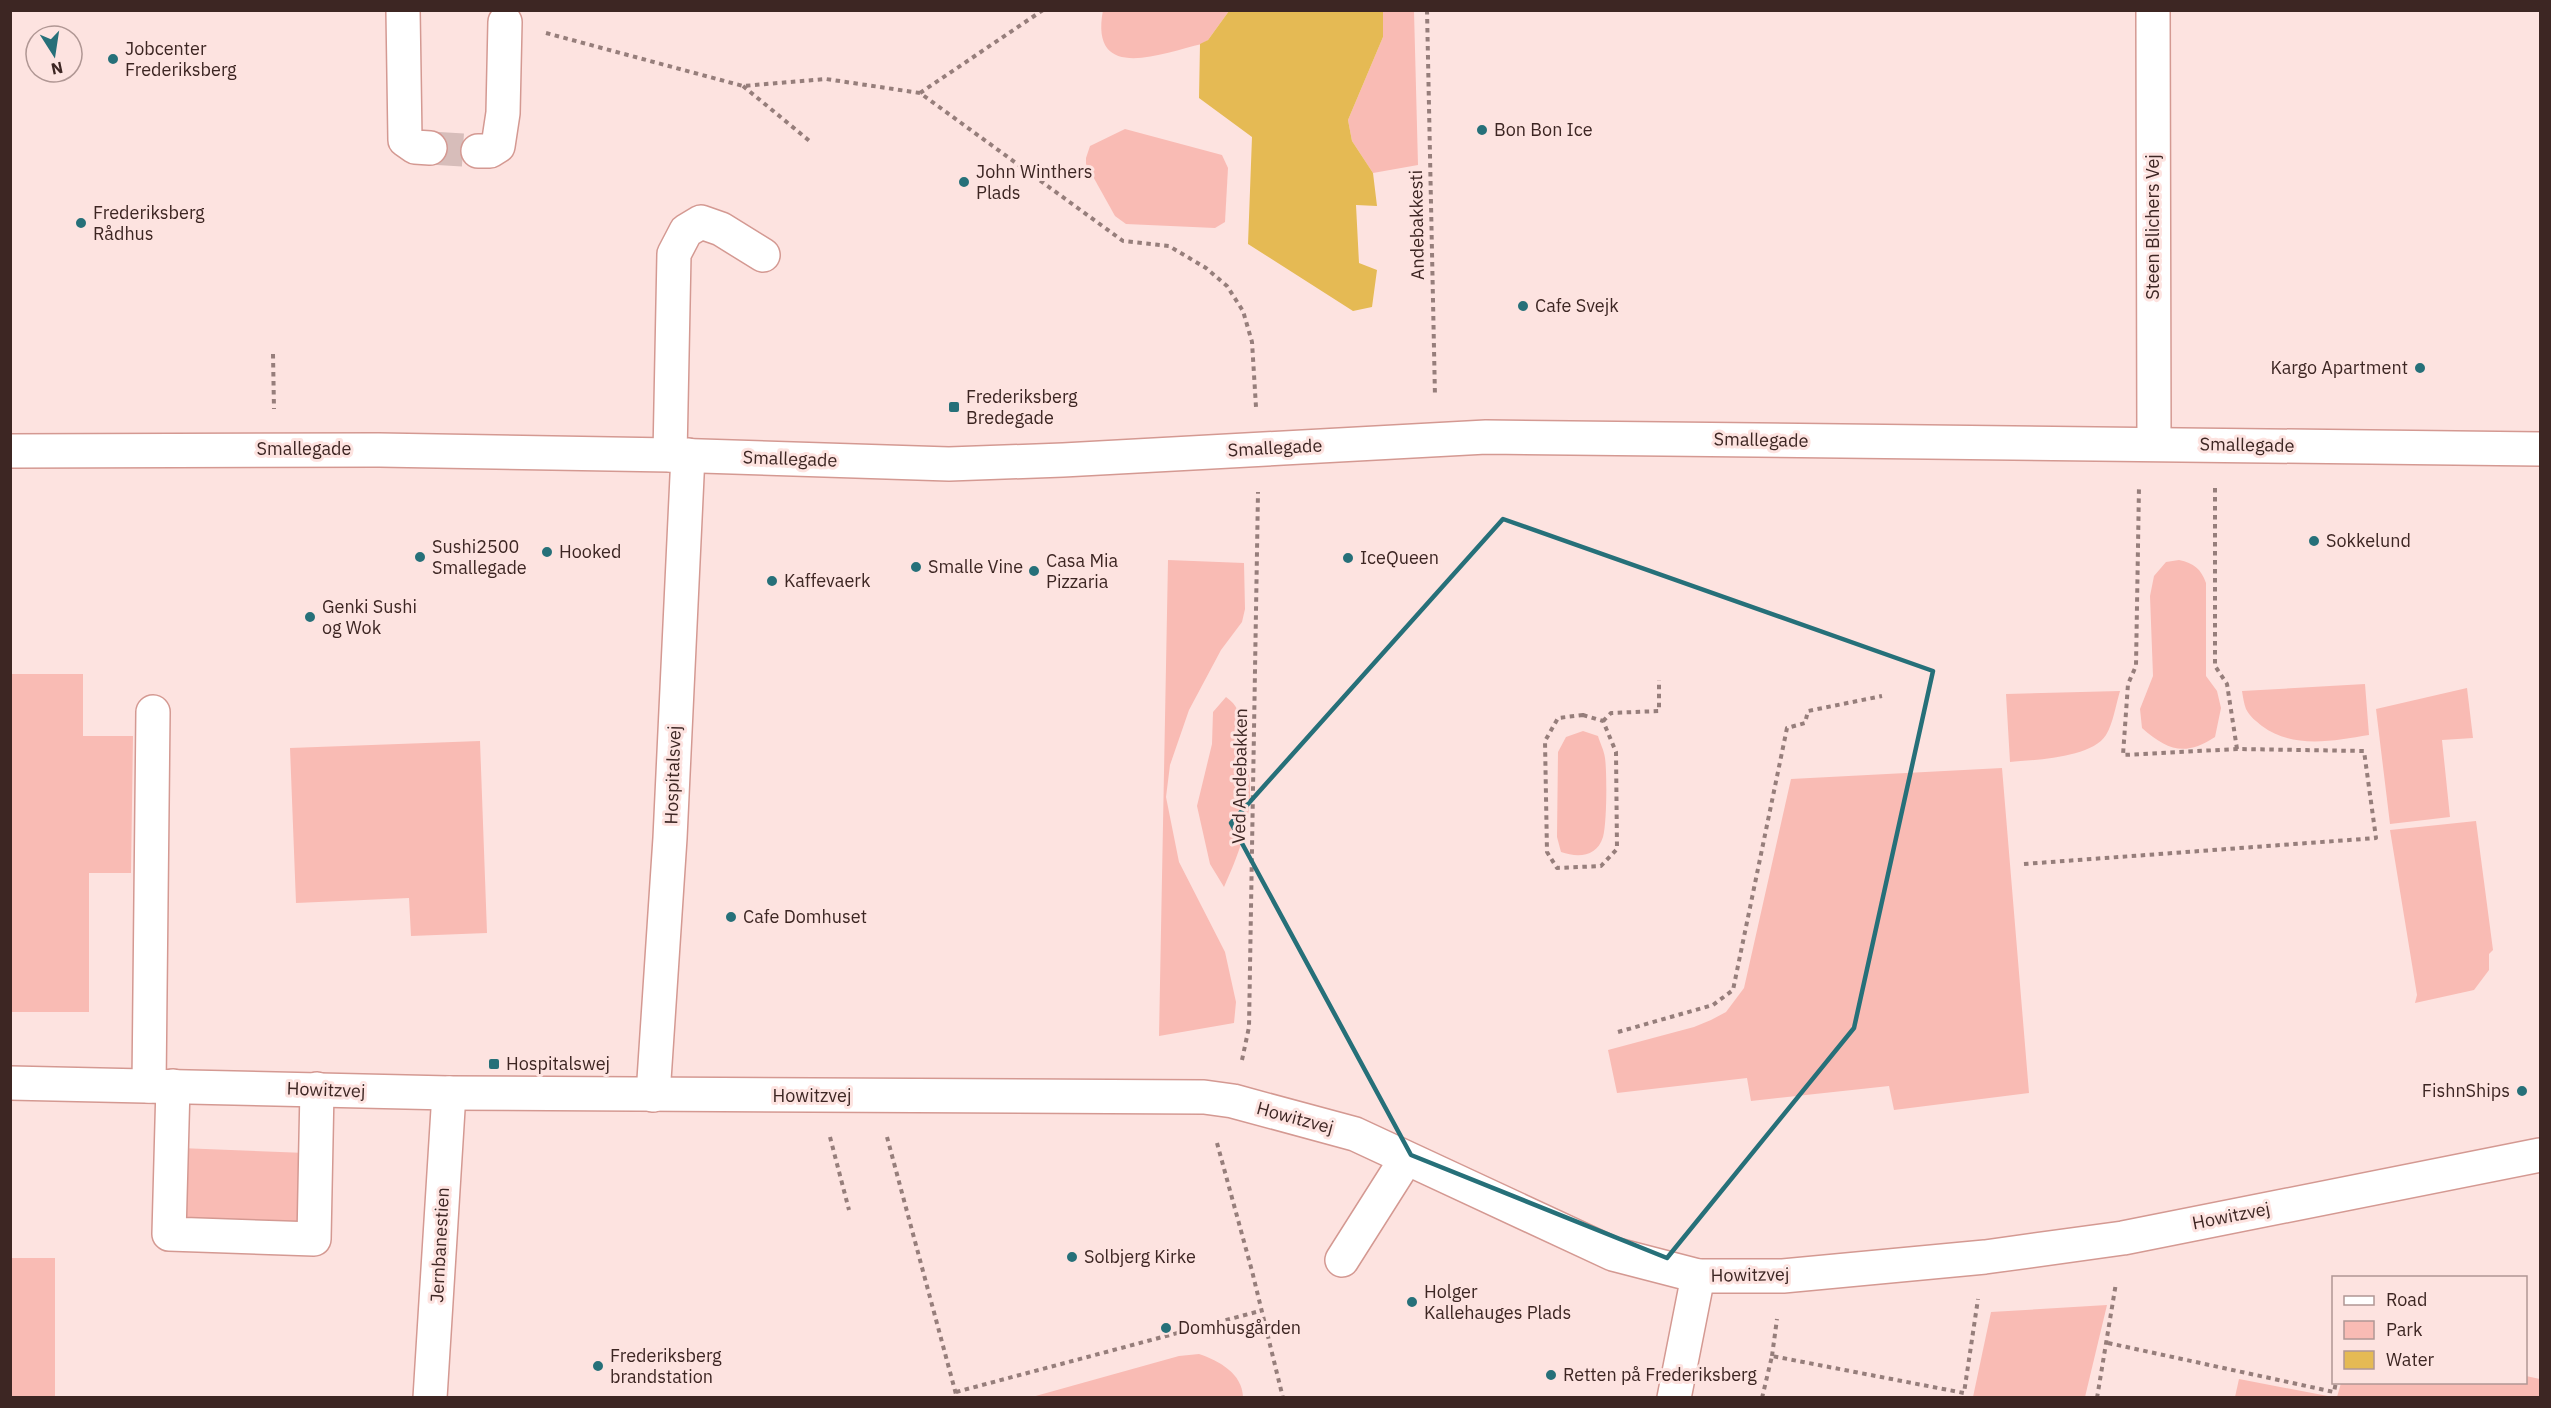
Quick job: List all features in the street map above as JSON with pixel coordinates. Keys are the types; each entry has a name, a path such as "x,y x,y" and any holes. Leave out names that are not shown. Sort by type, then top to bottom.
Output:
{"street":[{"path":"403,10 405,140 416,147 430,148"},
{"name":"Steen Blichers Vej","path":"2146,444 2153,10"},
{"path":"478,151 490,151 498,146 503,113 505,22"},
{"name":"Hospitalsvej","path":"654,1095 670,838 679,455 674,254 686,231 701,222 721,229 763,255"},
{"name":"Smallegade","path":"10,451 275,449 679,455 949,464 1486,437 2541,450"},
{"path":"153,712 161,1086 169,1234 314,1239 317,1089"},
{"name":"Howitzvej","path":"10,1083 449,1093 1218,1099 1355,1134 1613,1254 1698,1276 1783,1276 1985,1257 2123,1238 2541,1155"},
{"name":"Jernbanestien","path":"430,1398 449,1093"},
{"path":"1342,1260 1406,1159"},
{"path":"1674,1398 1698,1276"}],"path":[{"path":"536,30 743,86 826,79 920,93 1043,10"},
{"name":"Andebakkesti","path":"1427,10 1436,439"},
{"path":"743,86 812,143"},
{"name":"Ved Andebakken","path":"920,93 1123,241 1169,246 1206,268 1227,286 1243,311 1252,342 1259,449 1249,1027 1218,1099"},
{"path":"273,354 275,449"},
{"path":"2024,864 2376,838 2364,751 2237,749 2123,755 2128,684 2136,666 2146,444"},
{"path":"2216,445 2215,666 2227,684 2237,749"},
{"path":"1603,721 1611,713 1659,711 1659,680"},
{"path":"1618,1032 1713,1005 1733,990 1786,728 1805,723 1808,711 1882,696"},
{"path":"1583,715 1603,721 1616,752 1617,849 1601,866 1557,868 1546,852 1545,741 1558,718 1583,715"},
{"path":"819,1095 849,1210"},
{"path":"876,1096 957,1398"},
{"path":"1218,1099 1260,1311 1283,1398"},
{"path":"2097,1398 2108,1343 2123,1238"},
{"path":"1762,1398 1772,1356 1964,1393 1985,1257"},
{"path":"956,1392 1260,1311"},
{"path":"2108,1343 2334,1392 2336,1384"}],"highlighted area":[{"path":"1503,519 1933,671 1854,1028 1667,1258 1411,1155 1231,823"}],"green space":[{"path":"1103,10 1229,11 1208,40 1202,44 1149,57 1132,58 1118,56 1107,48 1102,33"},
{"path":"1383,11 1414,11 1418,165 1373,173 1352,141 1348,120 1383,37"},
{"path":"1125,129 1222,155 1228,168 1225,222 1215,228 1126,224 1115,216 1086,164 1086,158 1090,146"},
{"path":"1168,560 1244,563 1245,609 1242,622 1221,650 1189,710 1170,765 1166,797 1179,862 1225,952 1236,1002 1234,1023 1159,1036"},
{"path":"2179,560 2196,567 2206,583 2206,676 2217,691 2221,708 2215,737 2185,749 2168,746 2142,728 2140,709 2153,676 2150,596 2154,576 2166,562"},
{"path":"10,674 83,674 83,736 133,736 131,873 89,873 89,1012 11,1012"},
{"path":"2365,684 2369,735 2327,741 2300,741 2287,738 2262,726 2253,719 2245,707 2242,691"},
{"path":"2467,688 2473,738 2442,740 2450,817 2390,824 2376,709"},
{"path":"2120,691 2111,725 2099,743 2076,753 2047,759 2010,762 2006,694"},
{"path":"1226,697 1238,713 1240,743 1248,767 1250,790 1248,818 1224,887 1210,864 1197,806 1212,744 1213,712"},
{"path":"1583,731 1598,736 1604,755 1606,765 1605,821 1603,837 1596,849 1586,854 1574,855 1561,852 1557,837 1558,752 1566,737"},
{"path":"480,741 487,933 411,936 409,898 296,903 290,748"},
{"path":"2002,768 2029,1093 1894,1110 1889,1086 1751,1101 1747,1078 1617,1093 1608,1050 1694,1027 1711,1020 1726,1012 1744,988 1791,779"},
{"path":"2476,821 2493,950 2489,954 2489,970 2474,990 2415,1003 2417,995 2390,830"},
{"path":"180,1148 306,1153 303,1224 190,1226 183,1217"},
{"path":"10,1258 55,1258 55,1397 11,1397"},
{"path":"2107,1305 2085,1397 1973,1397 1991,1312"},
{"path":"1199,1354 1228,1369 1239,1381 1243,1397 1032,1397 1179,1356"},
{"path":"2527,1376 2540,1379 2540,1397 2337,1397 2341,1384 2527,1384"},
{"path":"2239,1379 2333,1397 2235,1397"}],"water":[{"path":"1229,11 1383,11 1383,37 1348,120 1352,141 1373,173 1377,206 1356,205 1359,263 1377,270 1372,307 1353,311 1248,244 1252,137 1199,98 1200,44 1208,40"}],"tunnel":[{"path":"430,148 478,151"}],"place":[{"name":"Jobcenter Frederiksberg","path":"113,59"},
{"name":"Bon Bon Ice","path":"1482,130"},
{"name":"John Winthers Plads","path":"964,182"},
{"name":"Frederiksberg Rådhus","path":"81,223"},
{"name":"Cafe Svejk","path":"1523,306"},
{"name":"Kargo Apartment","path":"2420,368"},
{"name":"Frederiksberg Bredegade","path":"954,407"},
{"name":"Sokkelund","path":"2314,541"},
{"name":"Hooked","path":"547,552"},
{"name":"Sushi2500 Smallegade","path":"420,557"},
{"name":"IceQueen","path":"1348,558"},
{"name":"Smalle Vine","path":"916,567"},
{"name":"Casa Mia Pizzaria","path":"1034,571"},
{"name":"Kaffevaerk","path":"772,581"},
{"name":"Genki Sushi og Wok","path":"310,617"},
{"name":"Cafe Domhuset","path":"731,917"},
{"name":"Hospitalswej","path":"494,1064"},
{"name":"FishnShips","path":"2522,1091"},
{"name":"Solbjerg Kirke","path":"1072,1257"},
{"name":"Holger Kallehauges Plads","path":"1412,1302"},
{"name":"Domhusgården","path":"1166,1328"},
{"name":"Frederiksberg brandstation","path":"598,1366"},
{"name":"Retten på Frederiksberg","path":"1551,1375"}]}
